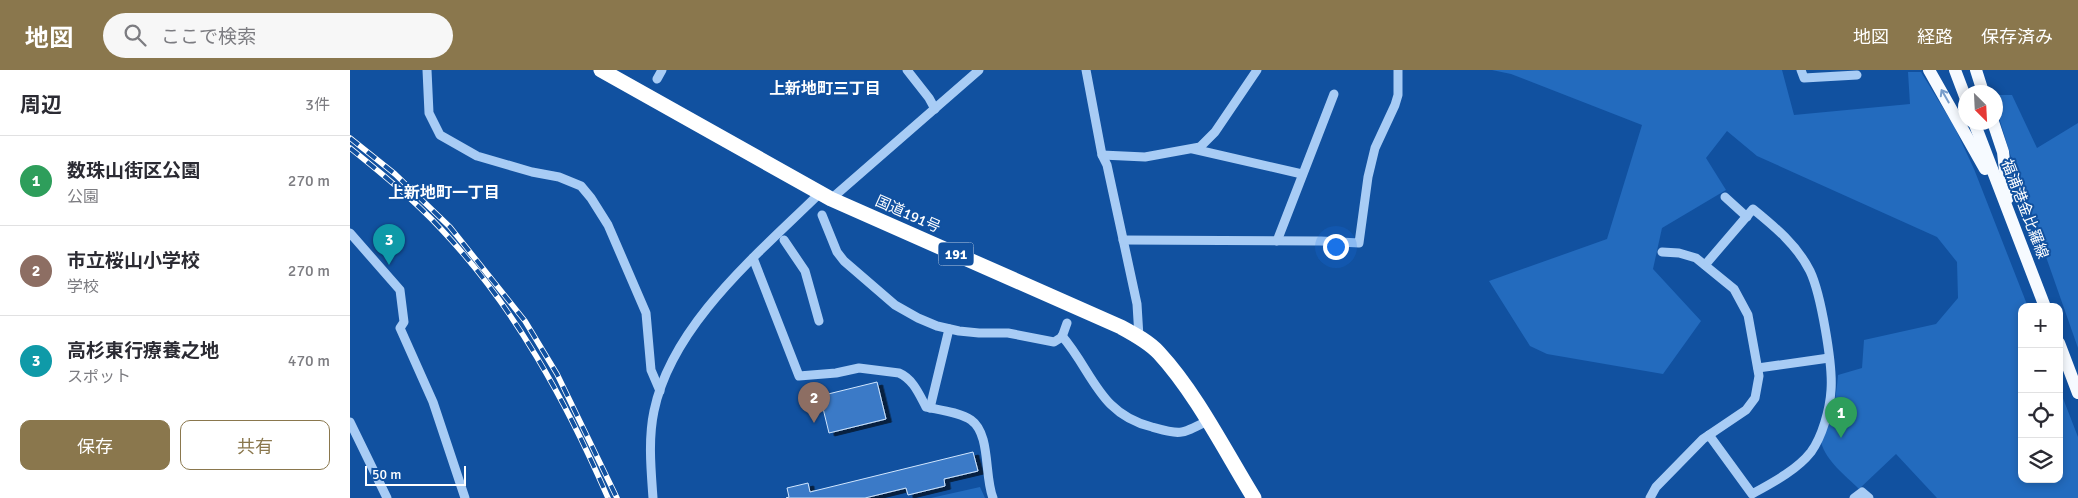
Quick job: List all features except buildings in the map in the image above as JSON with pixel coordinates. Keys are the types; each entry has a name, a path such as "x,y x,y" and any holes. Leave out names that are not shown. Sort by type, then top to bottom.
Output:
{"highway":[{"name":"国道191号","path":"601,70 826,196 1121,327 1139,337 1158,352 1207,421 1254,498"}],"main road":[{"path":"1929,70 2010,216"},
{"path":"1955,70 1961,85"},
{"path":"1976,70 1981,85"},
{"name":"福浦港金比羅線","path":"1977,130 2043,303"},
{"path":"1996,130 2003,152 2010,216"},
{"path":"2061,348 2078,393"}],"street":[{"path":"427,70 430,113 440,135 477,156 532,172 559,177 581,186 592,198 608,225 646,313 651,370 660,391"},
{"path":"657,79 662,70"},
{"path":"907,70 929,98 935,109"},
{"path":"653,498 652,436 654,412 660,391 686,336 705,310 753,258 826,196 935,109 979,70"},
{"path":"1086,70 1102,155 1107,165 1136,304 1139,337"},
{"path":"1102,155 1145,157 1200,147 1211,137 1257,70"},
{"path":"1123,240 1321,240 1359,243 1369,170 1383,128 1398,95 1398,70"},
{"path":"1801,70 1804,78 1857,75"},
{"path":"1277,241 1334,94"},
{"path":"1193,149 1302,174"},
{"path":"1725,197 1747,217"},
{"path":"1706,266 1753,210 1783,234 1799,253 1810,271 1818,293 1829,358 1831,391 1818,437 1811,451 1794,467 1752,494 1709,435"},
{"path":"822,215 837,252 852,269 895,305 937,326 949,330 1008,333 1054,342 1062,336 1066,323"},
{"path":"350,233 400,290 404,322 400,328 433,402 465,498"},
{"path":"784,240 805,271 819,320"},
{"path":"1650,498 1656,487 1703,439 1746,410 1751,404 1759,385 1758,368 1748,316 1734,289 1696,258 1662,252"},
{"path":"753,258 799,376 836,373 860,368 899,373 912,382 926,407 970,420 978,427 985,448 989,488 993,498"},
{"path":"930,408 949,330"},
{"path":"1062,336 1076,353 1106,402 1127,417 1142,424 1176,433 1184,433 1207,421"},
{"path":"1758,368 1829,358"},
{"path":"350,422 388,498"},
{"path":"1854,498 1862,492 1869,498"}],"shaded area":[{"path":"1492,70 1782,70 1794,115 1910,104 1908,72 1921,72 1954,126 1974,169 2026,303 2018,303 2018,483 2063,483 2063,398 2078,437 2078,498 1937,498 1896,454 1859,489 1837,467 1823,449 1821,442 1833,410 1838,375 1862,368 1864,340 1936,324 1958,298 1957,262 1937,237 1757,156 1727,131 1706,158 1726,190 1662,228 1653,269 1701,321 1663,374 1547,354 1530,346 1489,281 1607,239 1642,125 1511,74"},
{"path":"2003,95 2012,95 2037,148 2078,123 2078,348 2063,303 2003,130"},
{"path":"980,487 985,498 931,498"}],"railway":[{"path":"350,138 395,174 450,227 525,321 557,374 617,498"},
{"path":"350,148 419,207 441,229 492,290 515,322 556,391 608,498"}],"place":[{"name":"高杉東行療養之地","path":"389,265"},
{"name":"市立桜山小学校","path":"814,423"},
{"name":"数珠山街区公園","path":"1841,438"}],"district":[{"name":"上新地町三丁目","path":"825,88"},
{"name":"上新地町一丁目","path":"444,192"}]}
